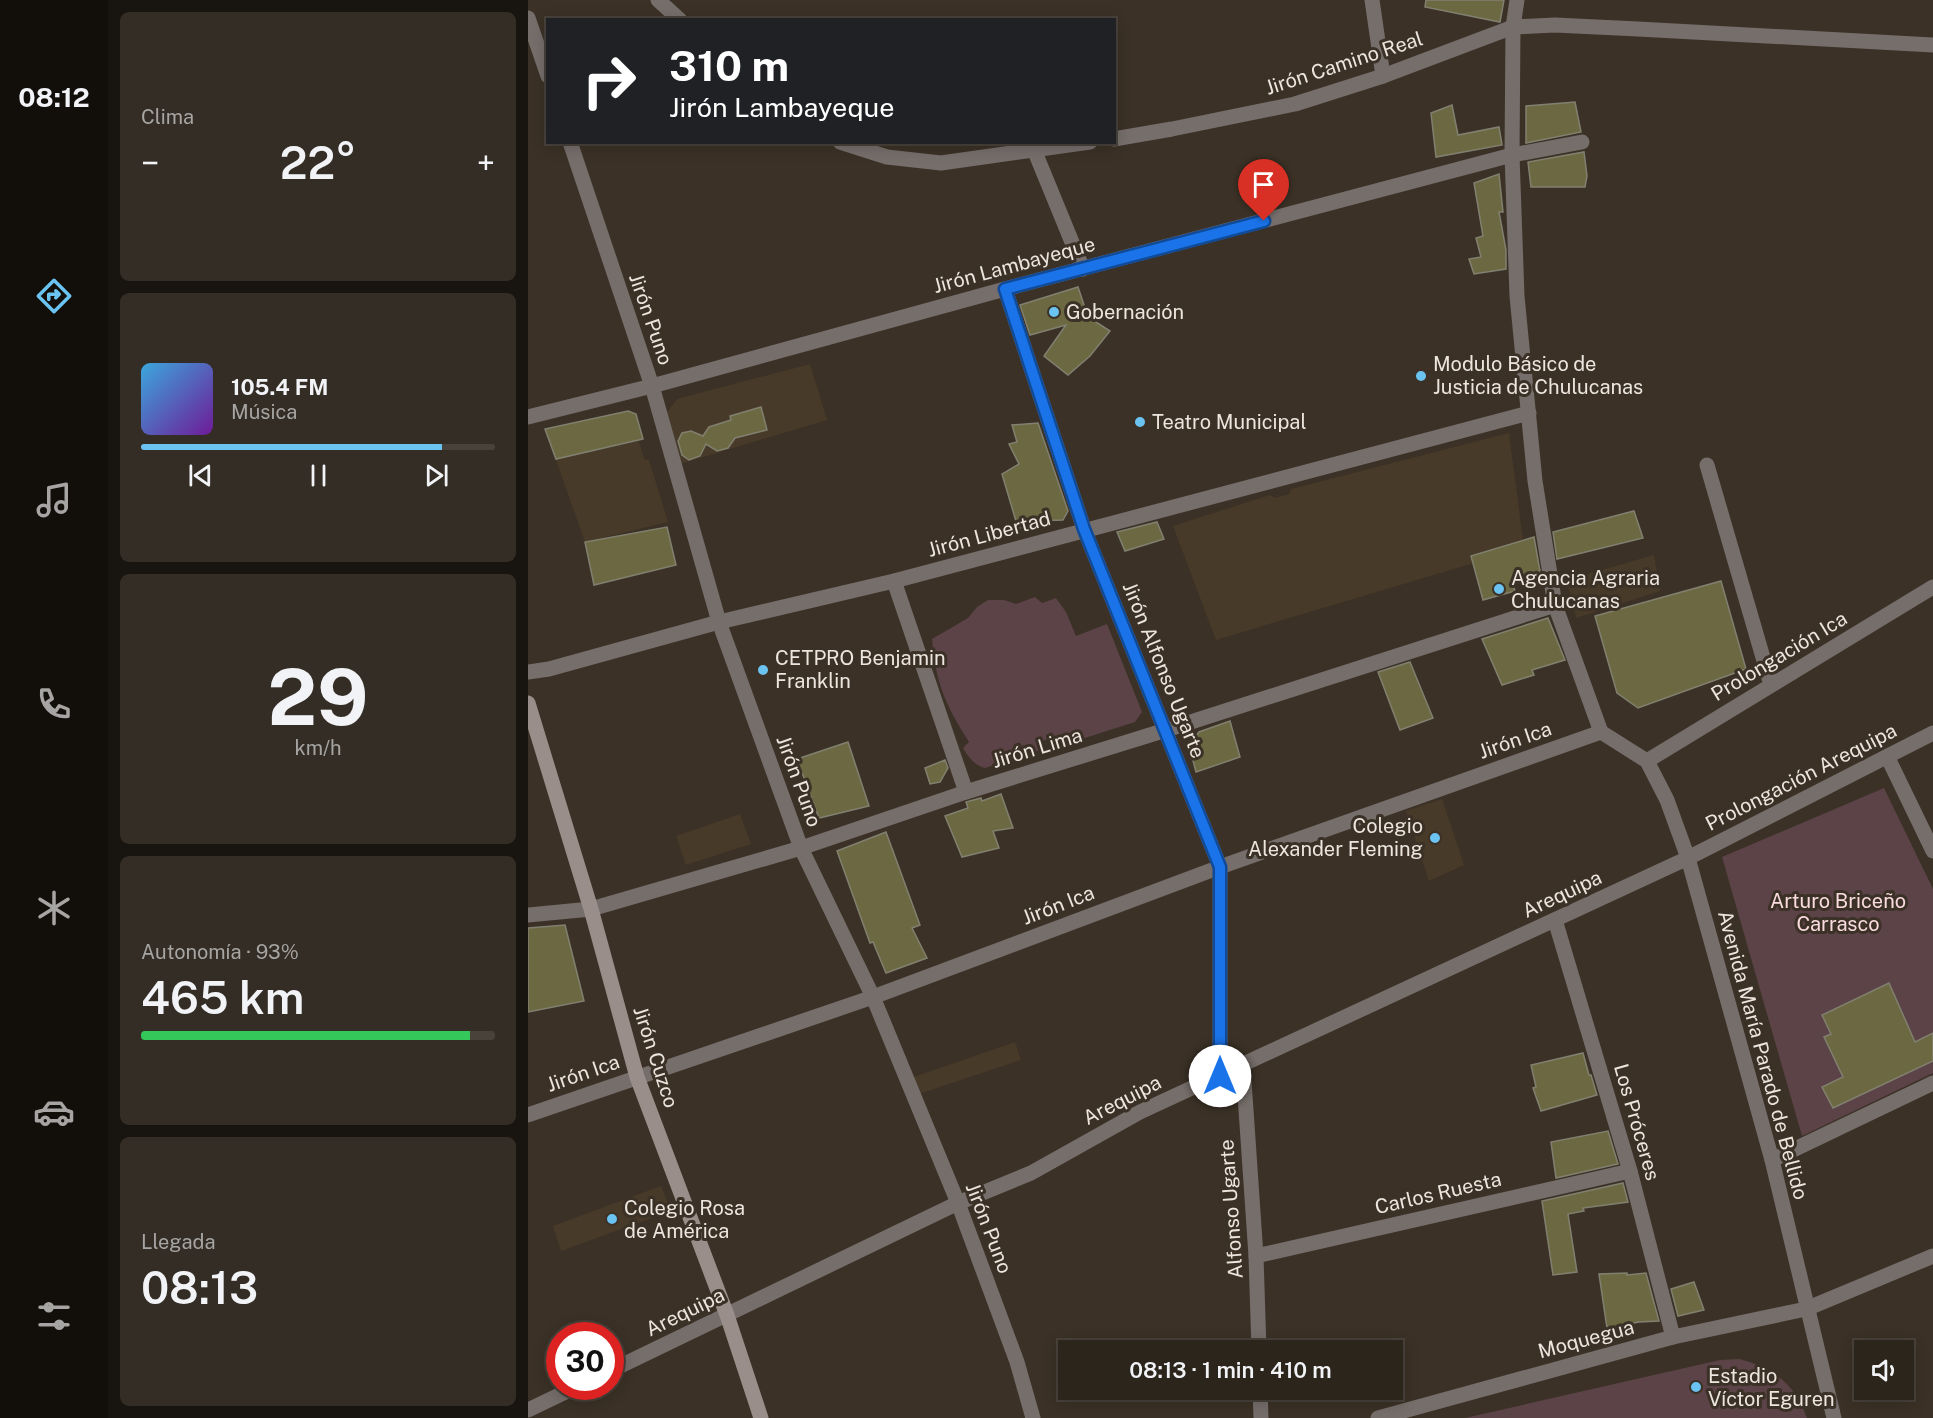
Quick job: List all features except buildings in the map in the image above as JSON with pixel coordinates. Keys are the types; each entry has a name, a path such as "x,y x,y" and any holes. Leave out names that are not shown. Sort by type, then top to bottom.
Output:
{"street":[{"path":"658,0 678,18"},
{"path":"1371,0 1383,76"},
{"path":"1516,0 1513,27 1512,155 1517,296 1535,481 1555,605 1601,732 1647,761"},
{"path":"528,18 546,70"},
{"name":"Jirón Camino Real","path":"1116,138 1172,129 1295,104 1383,76 1513,27 1638,29 1933,45"},
{"name":"Jirón Lambayeque","path":"528,417 652,386 1005,289 1512,155 1582,142"},
{"name":"Jirón Puno","path":"571,144 652,386 719,622 801,848 873,997 958,1203 1017,1362 1033,1418"},
{"path":"846,144 887,157 941,163 1035,152 1079,144"},
{"path":"1035,152 1083,269"},
{"name":"Jirón Alfonso Ugarte","path":"1005,289 1084,529 1220,867 1220,1076"},
{"name":"Jirón Libertad","path":"528,672 549,669 719,622 894,581 1529,413"},
{"path":"1707,465 1771,685"},
{"path":"894,581 966,792"},
{"name":"Prolongación Ica","path":"1647,761 1933,587"},
{"name":"Jirón Lima","path":"528,915 591,909 801,848 966,792 1555,605"},
{"name":"Jirón Cuzco","path":"528,703 591,909 637,1077 727,1315 761,1418"},
{"name":"Jirón Ica","path":"528,1114 873,997 1220,867 1601,732"},
{"name":"Prolongación Arequipa","path":"1688,858 1933,733"},
{"path":"1887,756 1933,851"},
{"name":"Avenida María Parado de Bellido","path":"1647,761 1667,800 1688,858 1772,1160 1834,1418"},
{"name":"Arequipa","path":"624,1364 958,1203 1031,1173 1140,1112 1688,858"},
{"name":"Los Próceres","path":"1556,920 1630,1171 1673,1337"},
{"name":"Alfonso Ugarte","path":"1243,1066 1256,1256 1259,1340"},
{"path":"1772,1160 1933,1083"},
{"name":"Carlos Ruesta","path":"1256,1256 1630,1171"},
{"name":"Moquegua","path":"1378,1418 1673,1337 1806,1309 1933,1256"},
{"path":"528,1410 549,1400"},
{"path":"1260,1400 1261,1418"}],"shaded area":[{"path":"810,364 827,420 680,464 666,414 677,399"},
{"path":"628,411 636,414 643,439 639,442 644,459 649,460 668,522 585,542 545,429"},
{"path":"1509,433 1524,548 1216,640 1173,526 1270,495 1275,498 1289,494 1291,489"},
{"path":"1654,555 1660,591 1576,618 1567,580"},
{"name":"Colegio Alexander Fleming","path":"1442,799 1464,865 1429,881 1406,811"},
{"path":"740,814 751,844 686,865 676,836"},
{"path":"1015,1042 1021,1060 913,1096 908,1079"},
{"name":"Colegio Rosa de América","path":"661,1186 671,1211 561,1251 553,1226"}],"green space":[{"path":"1035,597 1042,603 1056,598 1066,612 1076,636 1107,624 1142,712 1135,722 1069,743 1066,733 1042,741 1044,749 985,768 972,760 963,748 969,742 943,693 936,669 932,639 968,618 977,607 988,600 1004,600 1016,604"},
{"name":"Arturo Briceño Carrasco","path":"1884,788 1933,889 1933,1073 1802,1136 1722,857"},
{"name":"Estadio Víctor Eguren","path":"1739,1359 1763,1367 1781,1379 1796,1395 1807,1418 1465,1418 1720,1360"}],"place":[{"name":"Gobernación","path":"1054,312"},
{"name":"Modulo Básico de Justicia de Chulucanas","path":"1421,376"},
{"name":"Teatro Municipal","path":"1140,422"},
{"name":"Agencia Agraria Chulucanas","path":"1499,589"},
{"name":"CETPRO Benjamin Franklin","path":"763,670"},
{"name":"Colegio Alexander Fleming","path":"1435,838"},
{"name":"Colegio Rosa de América","path":"612,1219"},
{"name":"Estadio Víctor Eguren","path":"1696,1387"}],"route":[{"path":"1220,1076 1220,867 1084,529 1005,289 1264,221"}]}
